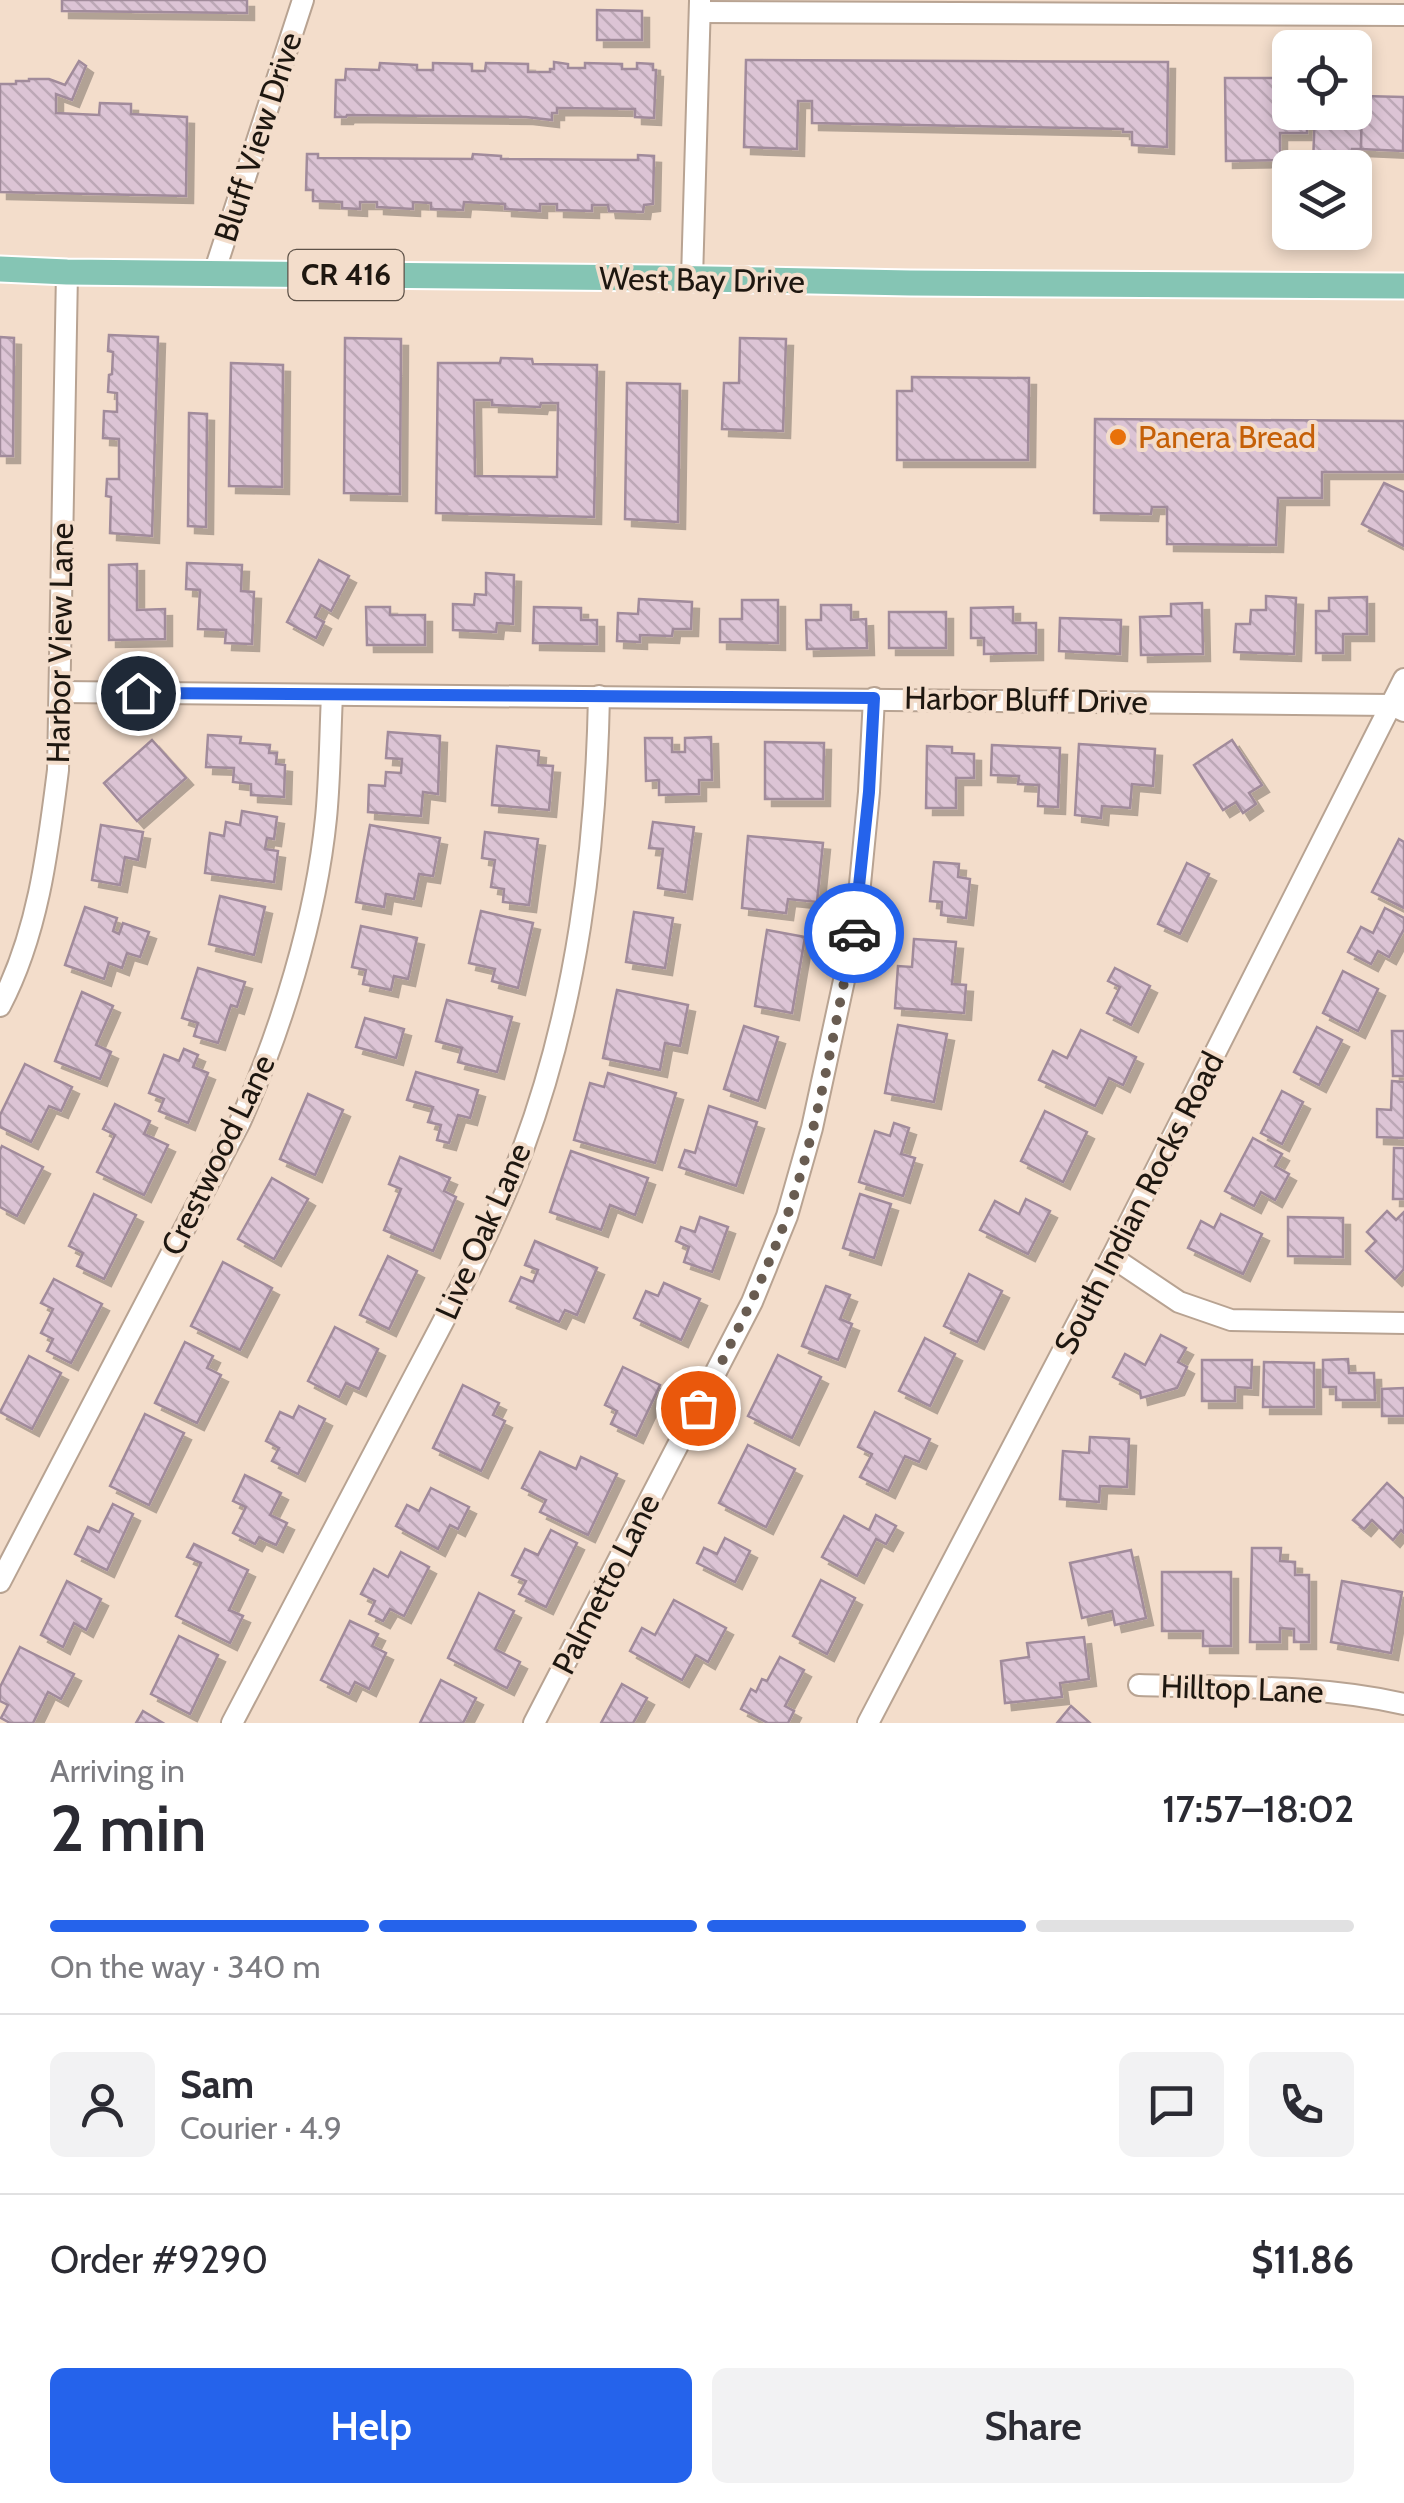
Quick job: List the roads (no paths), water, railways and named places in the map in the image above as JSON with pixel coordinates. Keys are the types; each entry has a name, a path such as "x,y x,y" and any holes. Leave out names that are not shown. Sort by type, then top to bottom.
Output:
{"main road":[{"name":"West Bay Drive","path":"0,268 929,284 1404,286"}],"street":[{"name":"Bluff View Drive","path":"214,273 303,0"},
{"path":"692,279 700,6 1404,15"},
{"name":"Harbor View Lane","path":"0,1006 15,976 41,883 58,770 67,272"},
{"name":"South Indian Rocks Road","path":"868,1723 1339,811 1397,708 1404,680"},
{"name":"Harbor Bluff Drive","path":"61,692 874,698 1397,708"},
{"name":"Crestwood Lane","path":"0,1582 263,1071 309,920 326,820 332,695"},
{"name":"Live Oak Lane","path":"232,1723 484,1242 523,1148 554,1051 576,958 598,772 598,696"},
{"name":"Palmetto Lane","path":"534,1723 752,1302 787,1216 812,1128 856,924 874,698"},
{"path":"1112,1257 1179,1302 1231,1320 1404,1323"},
{"name":"Hilltop Lane","path":"1139,1685 1313,1689 1404,1704"}],"place":[{"name":"Panera Bread","path":"1118,437"}]}
